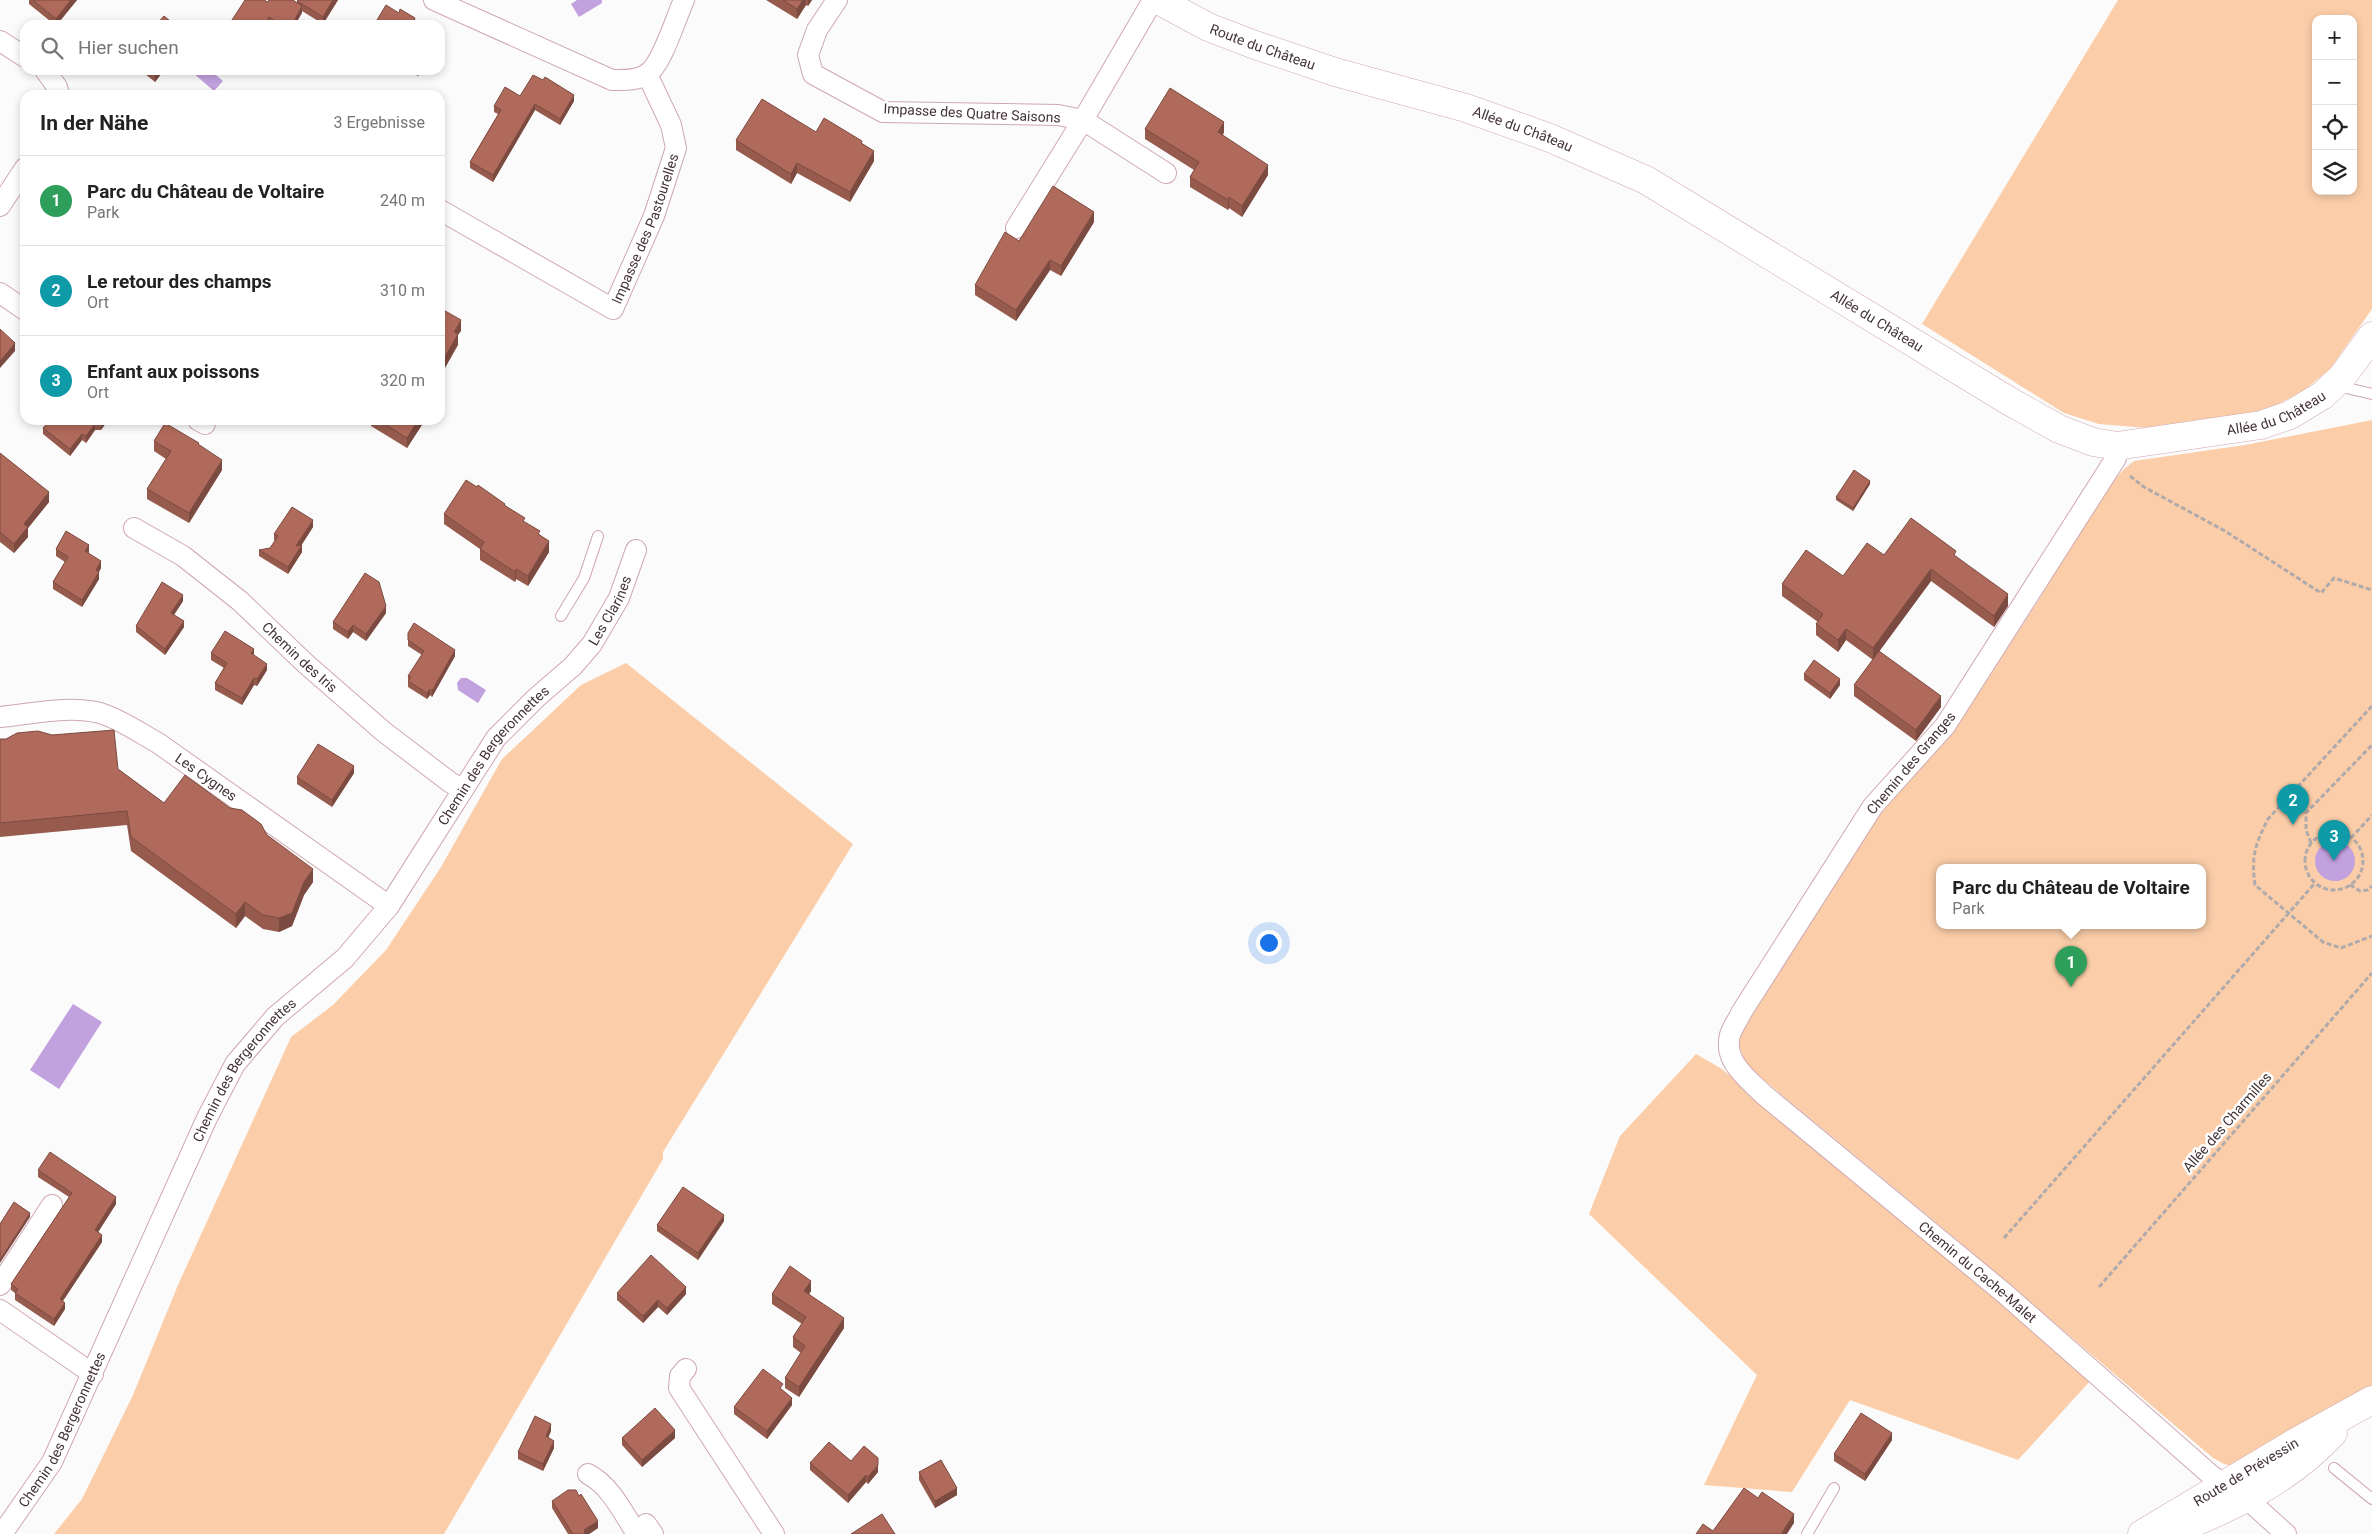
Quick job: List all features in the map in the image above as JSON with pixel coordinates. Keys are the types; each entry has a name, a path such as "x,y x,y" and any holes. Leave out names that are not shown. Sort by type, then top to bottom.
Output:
{"street":[{"path":"434,0 612,80 630,80 647,74 657,62 684,0"},
{"name":"Impasse des Quatre Saisons","path":"837,0 817,30 808,55 813,74 883,112 1058,115 1083,120"},
{"path":"1016,228 1083,120 1153,0"},
{"name":"Route du Château","path":"1158,0 1208,27 1255,46 1372,82"},
{"path":"0,41 20,54"},
{"name":"Impasse des Pastourelles","path":"445,213 613,310 654,216 676,148 671,125 647,74"},
{"path":"49,75 58,90"},
{"name":"Allée du Château","path":"1372,82 1466,108 1540,134 1646,180 2008,402 2059,429 2117,452 2145,444 2272,422 2302,409 2334,385 2372,336"},
{"path":"1083,120 1166,173"},
{"path":"0,206 20,176"},
{"path":"0,294 20,307"},
{"name":"Chemin des Granges","path":"1731,1058 1730,1035 1742,1013 1873,806 1945,726 2117,452"},
{"name":"Chemin des Iris","path":"134,528 183,556 240,601 306,664 384,732 450,782 463,789"},
{"name":"Les Clarines","path":"573,666 592,644 619,598 636,550"},
{"name":"Chemin des Bergeronnettes","path":"2,1534 52,1462 207,1118 236,1064 275,1017 345,958 389,906 496,738 536,698 573,666"},
{"name":"Les Cygnes","path":"0,717 66,710 100,713 134,729 158,743 389,906"},
{"name":"Chemin du Cache-Malet","path":"1731,1058 1738,1071 1763,1094 2004,1293 2212,1476 2236,1492 2286,1534"},
{"path":"0,1285 52,1205"},
{"path":"0,1310 93,1374"},
{"path":"686,1370 680,1376 680,1388 774,1534"},
{"name":"Route de Prévessin","path":"2167,1534 2236,1492 2296,1442 2362,1406"},
{"path":"588,1474 600,1480 645,1531"},
{"name":"Route de Prévessin","path":"2142,1534 2236,1492"}],"lane":[{"path":"2334,385 2372,394"},
{"path":"561,616 584,578 598,536"},
{"path":"2334,1468 2372,1499"},
{"path":"1807,1534 1834,1488"}],"path":[{"path":"2117,452 2132,478 2144,487 2225,531 2321,593 2334,578 2372,590"},
{"path":"2372,706 2268,819 2257,842 2252,864 2255,885 2290,912 2323,942 2341,948 2372,936"},
{"path":"2311,844 2306,830 2306,814 2372,744"},
{"path":"2351,838 2372,815"},
{"path":"2334,832 2351,838 2362,852 2363,862 2361,871 2350,885 2332,890 2315,883 2309,876 2305,860 2311,844 2318,838 2334,832"},
{"path":"2004,1238 2315,883"},
{"path":"2350,885 2360,891 2368,890 2372,886"},
{"name":"Allée des Charmilles","path":"2099,1287 2372,973"}],"shaded area":[{"path":"577,0 602,0 602,3 579,17 571,4"},
{"path":"2118,0 2372,0 2372,309 2330,369 2302,392 2270,408 2228,420 2147,428 2099,424 2064,413 1922,324"},
{"path":"195,75 216,75 223,81 213,90"},
{"path":"2372,420 2372,1385 2232,1466 2213,1458 1956,1239 1747,1066 1739,1046 1740,1033 1879,816 1964,716 2038,601 2103,493 2124,469 2134,461 2245,445"},
{"path":"626,663 853,844 663,1152 663,1159 444,1534 54,1534 82,1499 133,1395 178,1285 291,1037 333,1005 386,950 441,867 502,759 581,685"},
{"path":"461,678 467,678 486,690 478,703 458,690 457,683"},
{"path":"2339,841 2346,844 2352,850 2355,861 2354,869 2346,878 2339,881 2331,881 2324,878 2316,869 2315,857 2318,850 2327,842"},
{"path":"73,1004 102,1022 59,1089 30,1070"},
{"path":"1696,1054 1722,1069 2091,1380 2018,1460 1850,1400 1792,1492 1704,1485 1757,1375 1589,1214 1620,1136"}],"building":[{"path":"33,0 71,0 56,19"},
{"path":"245,0 264,0 268,2 269,0 293,0 302,6 295,20 274,20 269,17 268,20 232,20"},
{"path":"298,0 333,0 323,17"},
{"path":"783,0 803,0 797,9"},
{"path":"386,5 399,13 400,9 415,18 414,20 377,20"},
{"path":"164,16 169,20 160,20"},
{"path":"533,75 543,80 545,77 574,95 560,119 535,104 493,175 470,162 501,110 494,106 505,87 520,96"},
{"path":"1170,88 1224,122 1218,132 1268,165 1242,206 1229,197 1228,200 1190,177 1199,162 1145,129"},
{"path":"762,99 816,132 824,118 862,141 861,143 874,151 850,192 797,163 791,174 736,140"},
{"path":"1053,186 1094,212 1061,266 1050,260 1016,310 975,285 1005,232 1019,241"},
{"path":"445,311 461,320 454,332 458,334 445,357"},
{"path":"0,329 15,343 0,361"},
{"path":"46,425 94,425 86,436 82,434 70,449 43,428"},
{"path":"164,425 168,425 199,443 222,460 189,513 147,489 171,451 154,441"},
{"path":"386,425 415,425 407,438"},
{"path":"0,453 49,492 24,524 28,527 14,544 0,532"},
{"path":"1854,470 1870,481 1853,508 1836,497"},
{"path":"466,480 477,487 478,485 525,518 523,521 540,531 538,534 549,541 528,576 516,569 515,572 480,549 484,542 444,514"},
{"path":"292,507 313,520 296,546 302,545 288,567 259,550 270,548 278,536 274,534"},
{"path":"1911,518 1956,551 1954,555 2008,594 1994,616 1931,569 1873,648 1846,629 1838,640 1816,624 1823,614 1782,584 1806,550 1843,576 1867,543 1884,555"},
{"path":"66,531 89,545 85,551 101,561 96,570 99,572 82,600 53,582 68,557 56,549"},
{"path":"365,573 379,582 386,606 366,634 353,625 348,632 333,622"},
{"path":"162,582 183,595 171,613 184,621 165,649 136,626"},
{"path":"414,623 455,650 432,691 430,689 427,693 408,681 411,677 408,676 424,651 408,640 408,633"},
{"path":"225,631 254,649 251,653 267,664 257,679 254,678 242,698 215,683 227,663 211,653"},
{"path":"1879,651 1941,696 1916,730 1854,685"},
{"path":"1814,660 1840,679 1830,693 1804,674"},
{"path":"114,730 118,769 164,803 185,775 230,808 242,810 261,824 267,835 313,869 304,882 292,913 279,918 263,915 245,902 236,914 131,837 127,811 0,823 0,739 6,739 17,733 38,731 52,735"},
{"path":"318,744 354,766 332,800 297,777"},
{"path":"50,1152 116,1197 95,1230 102,1235 60,1299 65,1303 54,1319 15,1293 18,1289 11,1284 72,1193 38,1170"},
{"path":"683,1187 724,1215 698,1253 657,1225"},
{"path":"14,1202 30,1213 0,1260 0,1224"},
{"path":"651,1255 686,1287 667,1308 658,1300 643,1316 617,1293"},
{"path":"790,1266 811,1281 804,1291 844,1318 799,1387 785,1378 805,1346 793,1337 806,1317 772,1294"},
{"path":"763,1369 783,1384 780,1388 792,1398 767,1431 734,1407"},
{"path":"655,1408 675,1430 642,1460 622,1438"},
{"path":"1861,1413 1892,1433 1865,1474 1834,1454"},
{"path":"535,1416 551,1424 546,1436 554,1441 543,1464 518,1452"},
{"path":"829,1442 851,1461 864,1446 878,1458 878,1465 848,1495 810,1463"},
{"path":"941,1460 957,1488 935,1501 919,1472"},
{"path":"1744,1488 1758,1498 1762,1492 1794,1514 1781,1534 1696,1534 1703,1524 1713,1531"},
{"path":"568,1490 576,1490 579,1496 581,1494 598,1521 584,1530 585,1534 573,1534 552,1501"},
{"path":"882,1514 895,1534 851,1534"}],"place":[{"name":"Le retour des champs","path":"2293,825"},
{"name":"Enfant aux poissons","path":"2334,861"},
{"name":"Parc du Château de Voltaire","path":"2071,987"}]}
